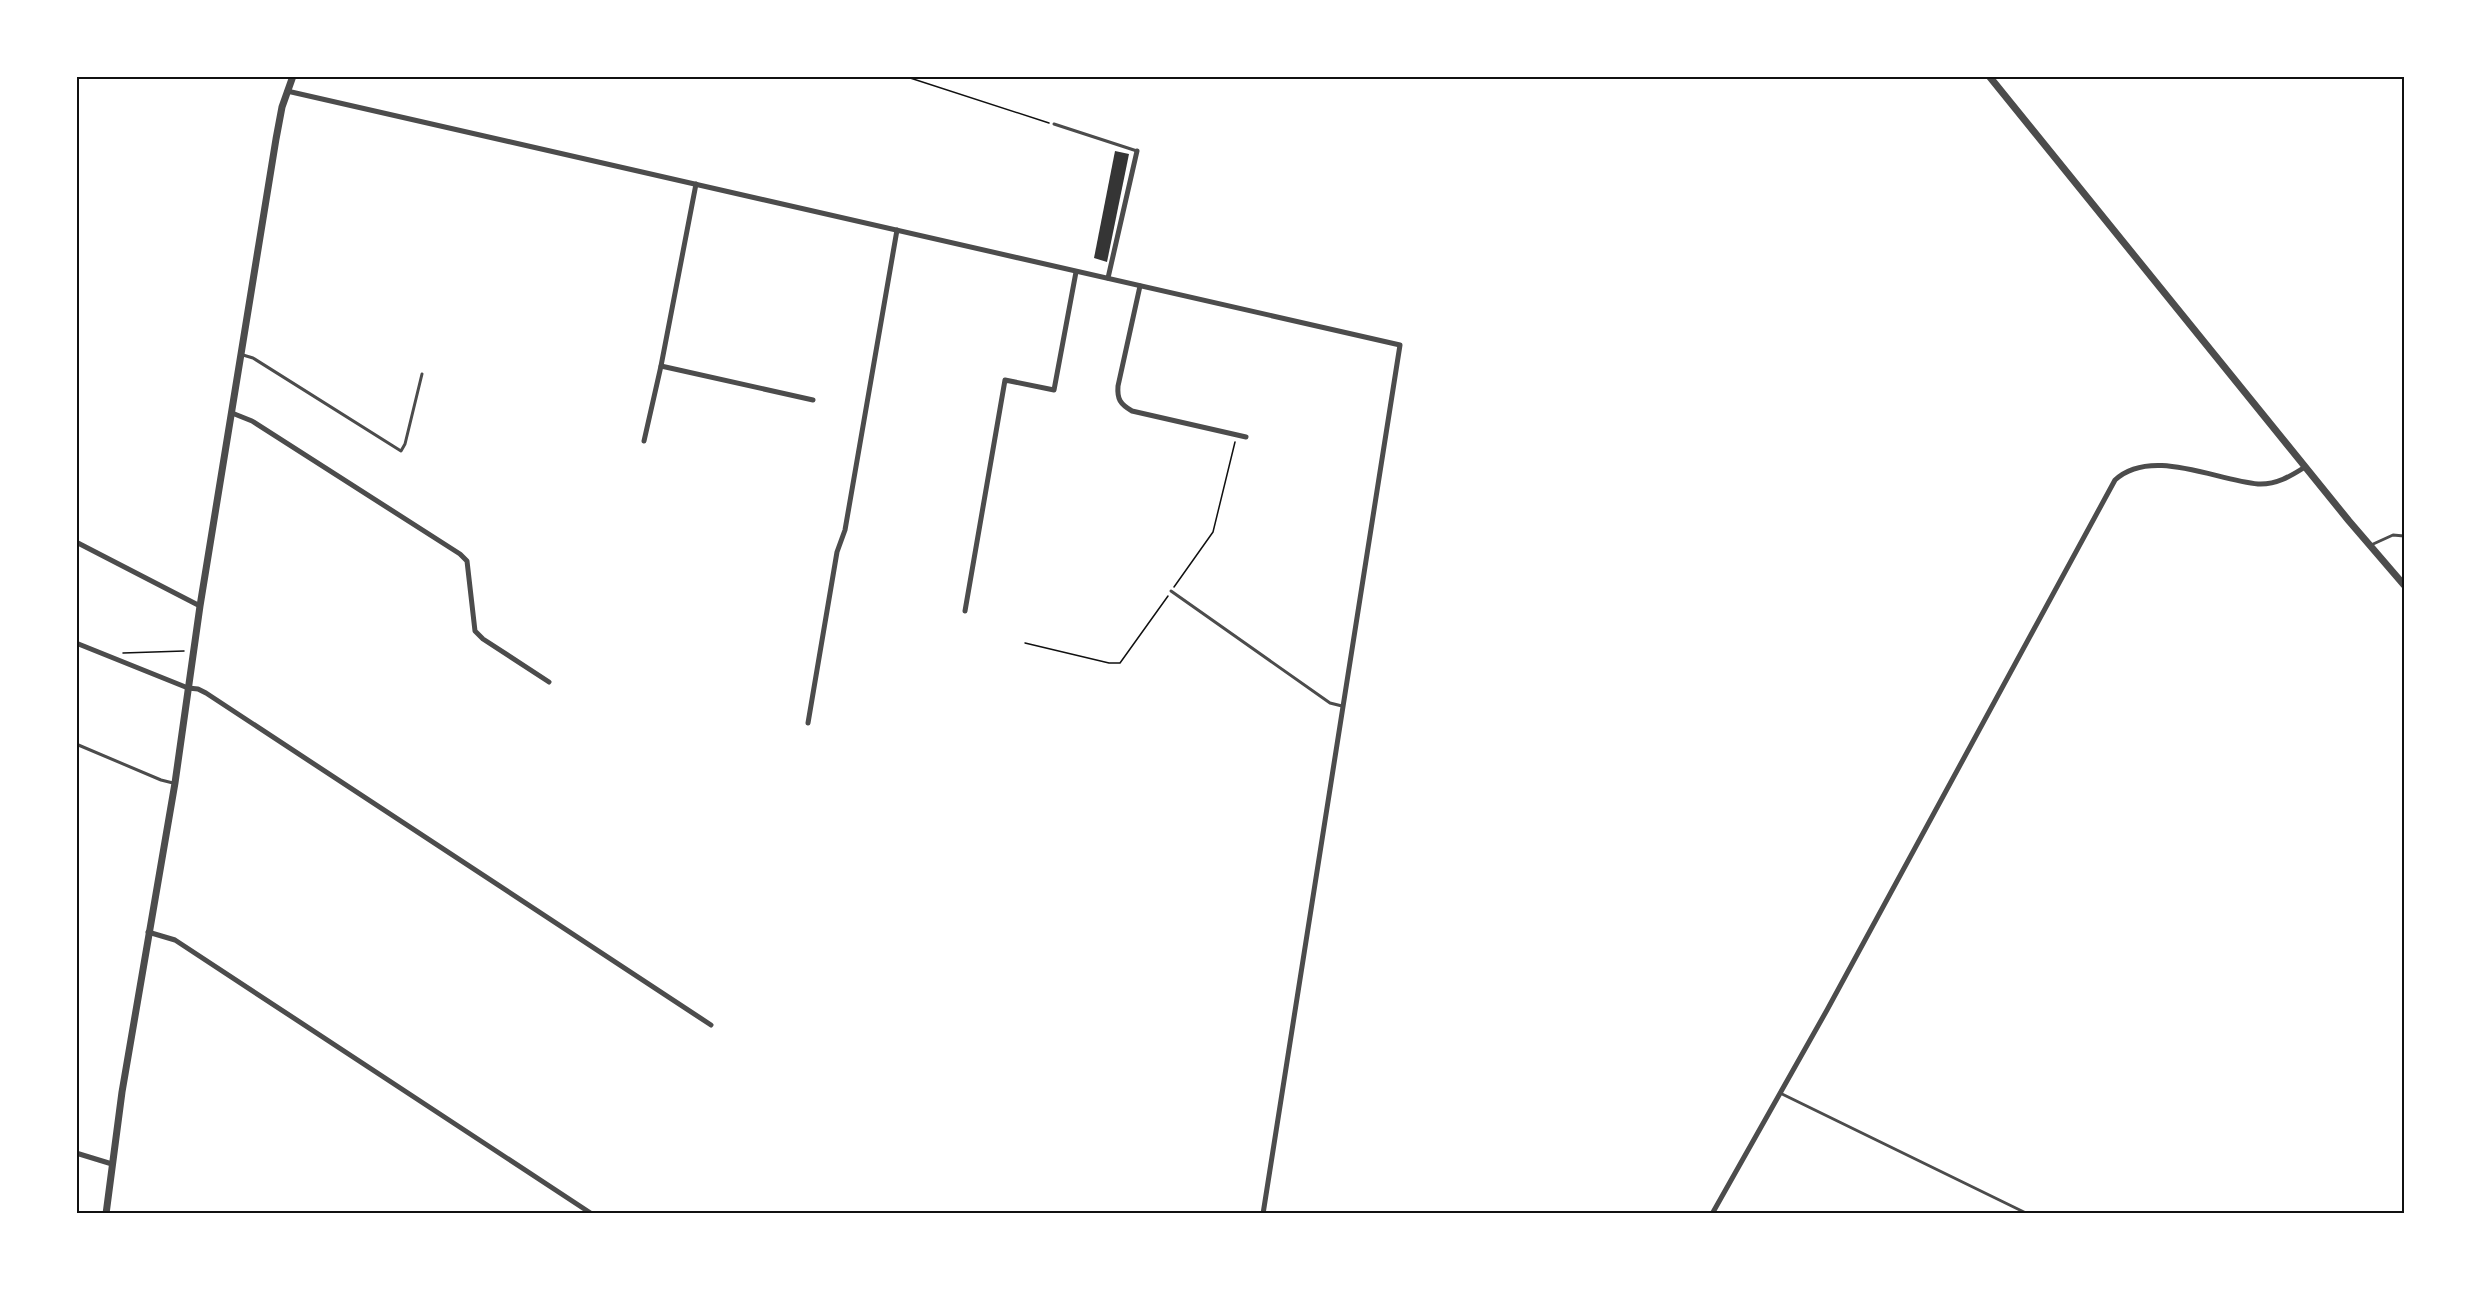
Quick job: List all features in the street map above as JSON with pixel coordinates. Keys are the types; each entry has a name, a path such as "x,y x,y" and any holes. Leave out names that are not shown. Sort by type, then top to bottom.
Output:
{"street":[{"path":"106,1214 122,1092 175,783 200,606 279,121 293,76"},
{"path":"1989,76 2305,466 2404,583"},
{"path":"287,91 1400,345 1263,1214"},
{"path":"1108,278 1137,151"},
{"path":"644,441 696,184"},
{"path":"808,723 837,552 844,530 897,230"},
{"path":"965,611 1005,380 1054,390 1076,272"},
{"path":"1140,286 1117,397 1123,406 1132,411 1246,437"},
{"path":"661,366 813,400"},
{"path":"232,413 252,421 460,554 467,561 475,631 483,639 549,682"},
{"path":"1712,1214 2115,480 2128,470 2146,465 2176,468 2259,484 2275,482 2288,477 2305,466"},
{"path":"76,542 200,606"},
{"path":"76,643 188,688 198,688 711,1025"},
{"path":"148,932 175,940 592,1214"},
{"path":"76,1153 112,1164"}],"lane":[{"path":"1054,124 1137,151"},
{"path":"242,355 253,358 401,451 405,444 422,374"},
{"path":"2371,545 2393,535 2404,536"},
{"path":"1171,591 1330,703 1342,706"},
{"path":"76,744 161,780 175,783"},
{"path":"1780,1093 2028,1214"}],"path":[{"path":"904,76 1054,124"},
{"path":"1025,644 1109,663 1120,663 1213,532 1237,435"},
{"path":"122,653 194,650"}],"building":[{"path":"1115,151 1129,154 1107,262 1094,258"}]}
